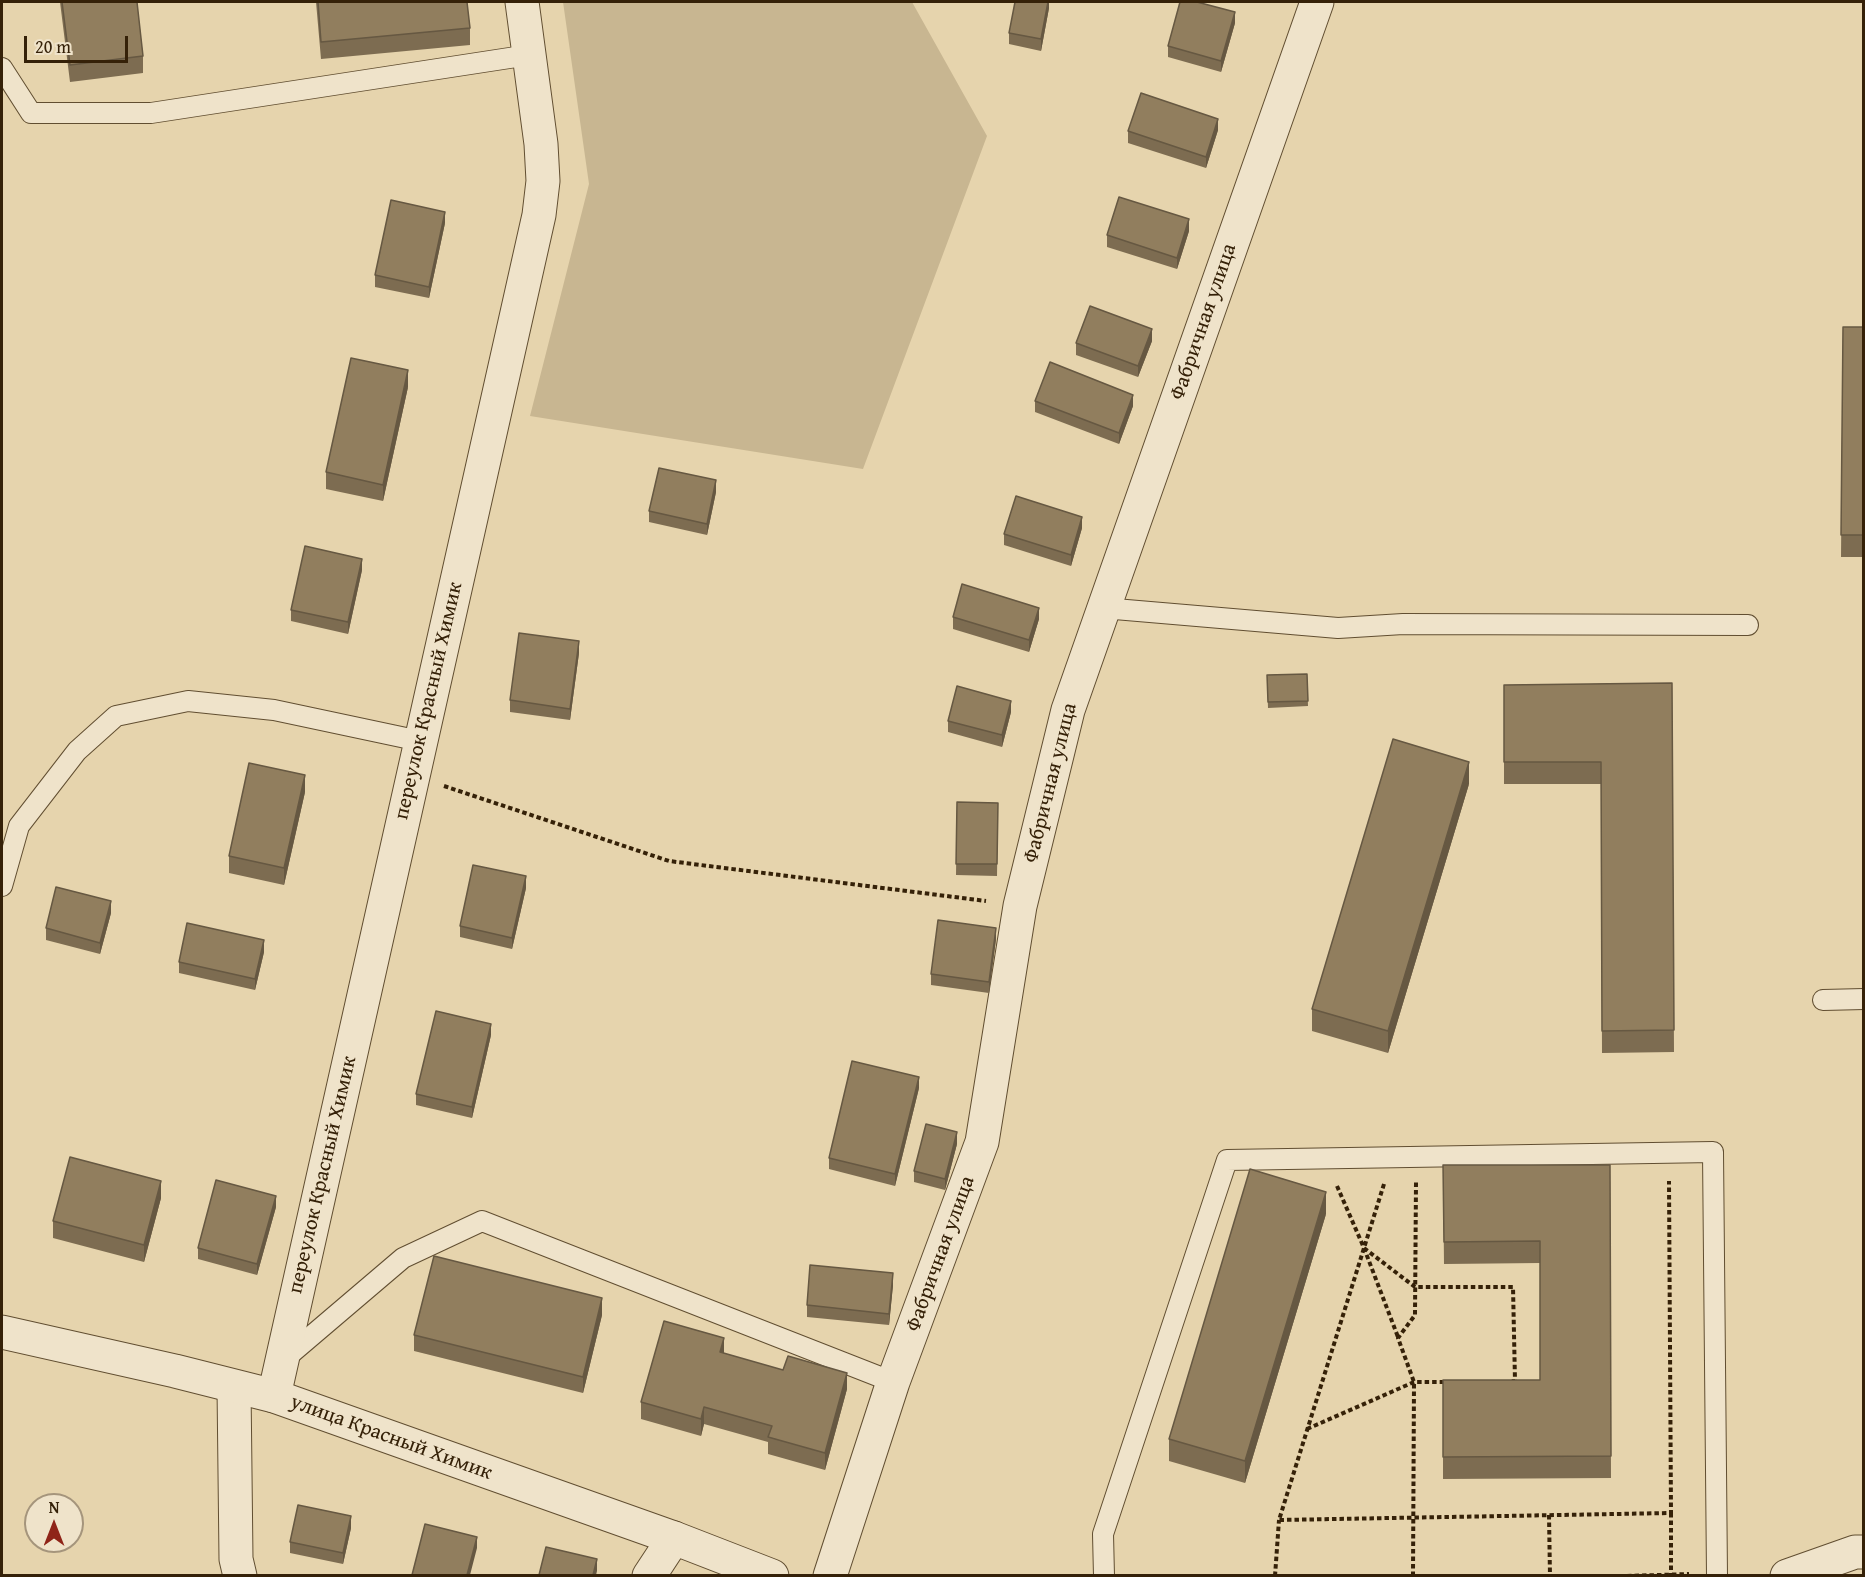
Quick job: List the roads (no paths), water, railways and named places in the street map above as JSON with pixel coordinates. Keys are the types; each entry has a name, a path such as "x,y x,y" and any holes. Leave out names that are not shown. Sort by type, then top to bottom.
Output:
{"street":[{"name":"переулок Красный Химик","path":"274,1396 539,215 543,181 541,144 522,2"},
{"name":"Фабричная улица","path":"830,1575 893,1382 982,1142 1020,906 1068,710 1317,2"},
{"name":"улица Красный Химик","path":"2,1332 274,1396 772,1575"},
{"path":"234,1387 236,1559 240,1575"},
{"path":"649,1575 674,1538"},
{"path":"1787,1575 1855,1552 1863,1552"}],"lane":[{"path":"2,68 31,113 151,113 529,55"},
{"path":"1103,608 1338,628 1403,624 1748,625"},
{"path":"2,886 19,826 77,751 116,716 188,701 274,711 420,741"},
{"path":"1822,1000 1863,999"},
{"path":"1104,1575 1103,1534 1227,1160 1713,1152 1717,1574"},
{"path":"281,1362 403,1258 482,1221 893,1382"}]}
